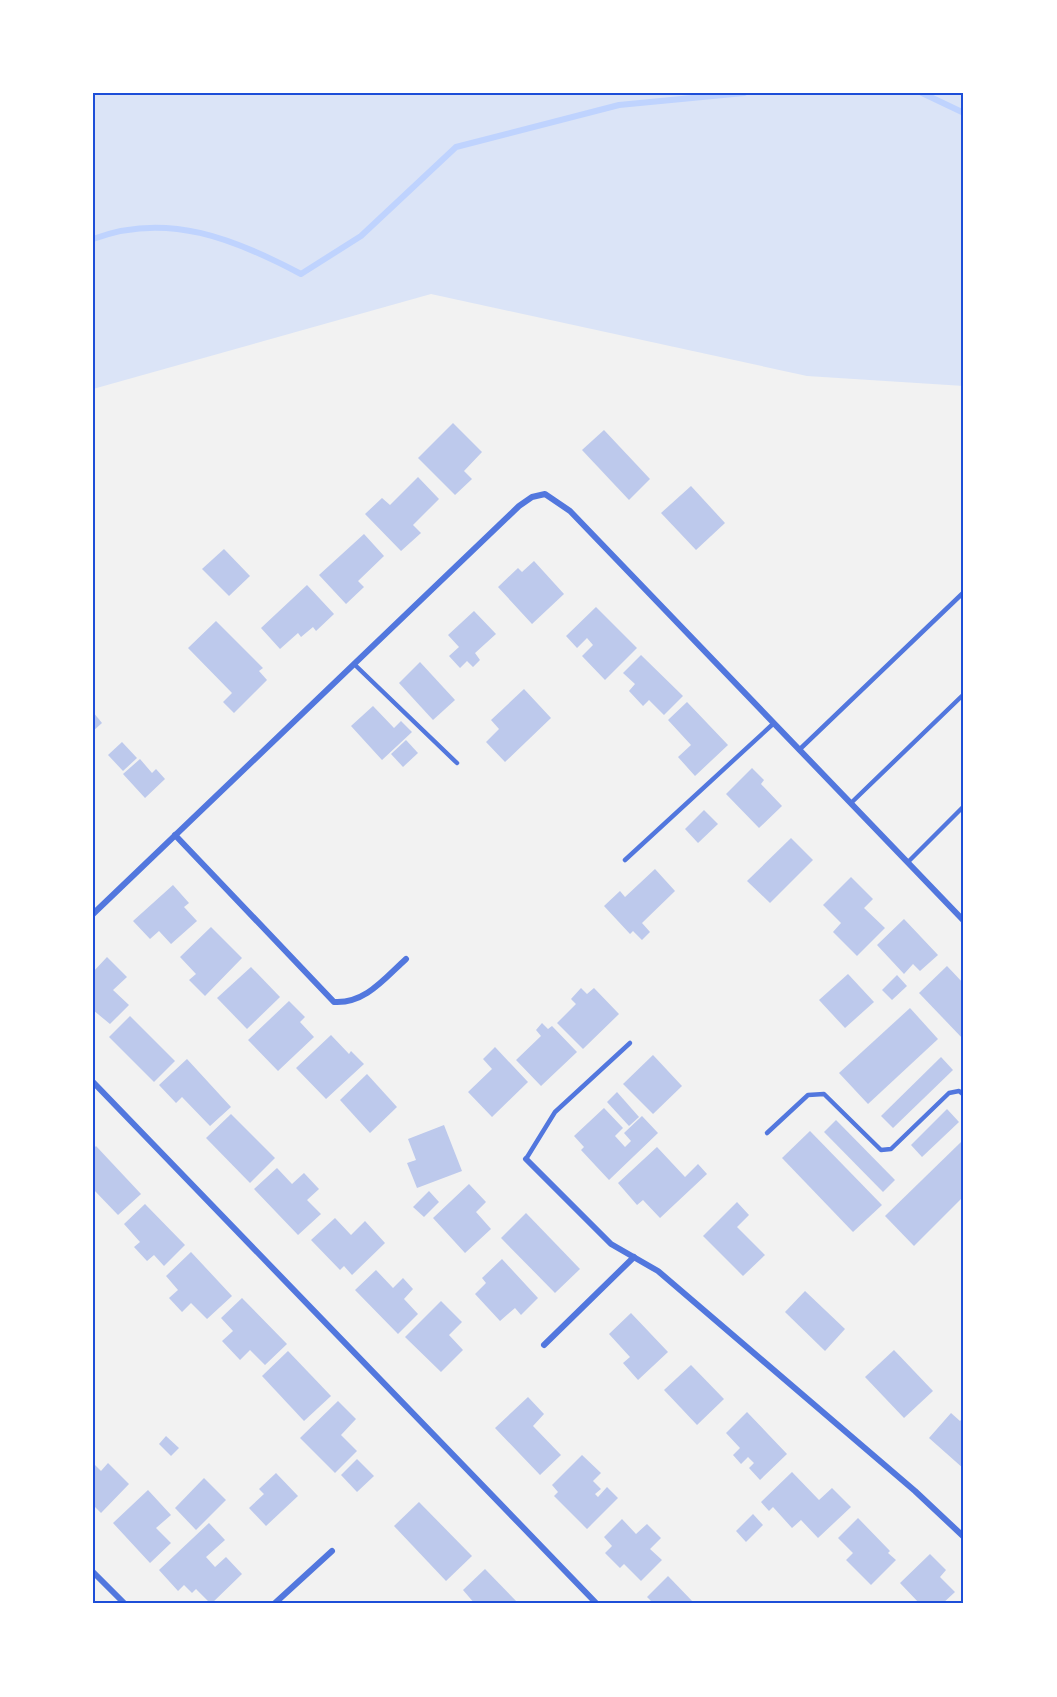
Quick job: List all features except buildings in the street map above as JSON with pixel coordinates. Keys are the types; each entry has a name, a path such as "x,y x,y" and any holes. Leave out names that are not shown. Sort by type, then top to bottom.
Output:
{"street":[{"path":"93,914 519,506 532,497 545,494 570,511 964,921"},
{"path":"175,835 334,1002 350,1003 364,996 405,959"},
{"path":"93,1082 597,1604"},
{"path":"526,1159 611,1244 658,1271 915,1491 964,1537"},
{"path":"544,1345 634,1257"},
{"path":"274,1604 332,1551"},
{"path":"93,1572 125,1604"}],"lane":[{"path":"799,750 964,592"},
{"path":"354,664 457,763"},
{"path":"851,803 964,694"},
{"path":"625,860 774,723"},
{"path":"908,862 964,806"},
{"path":"526,1159 555,1112 630,1043"},
{"path":"767,1133 808,1095 824,1094 881,1150 891,1149 949,1093 960,1091 964,1095"}],"shaded area":[{"path":"93,93 964,93 964,386 807,376 431,294 93,389"}],"waterway":[{"path":"93,239 120,231 147,228 200,233 251,250 301,274 361,236 456,147 619,105 744,93"},
{"path":"922,93 964,113"}]}
